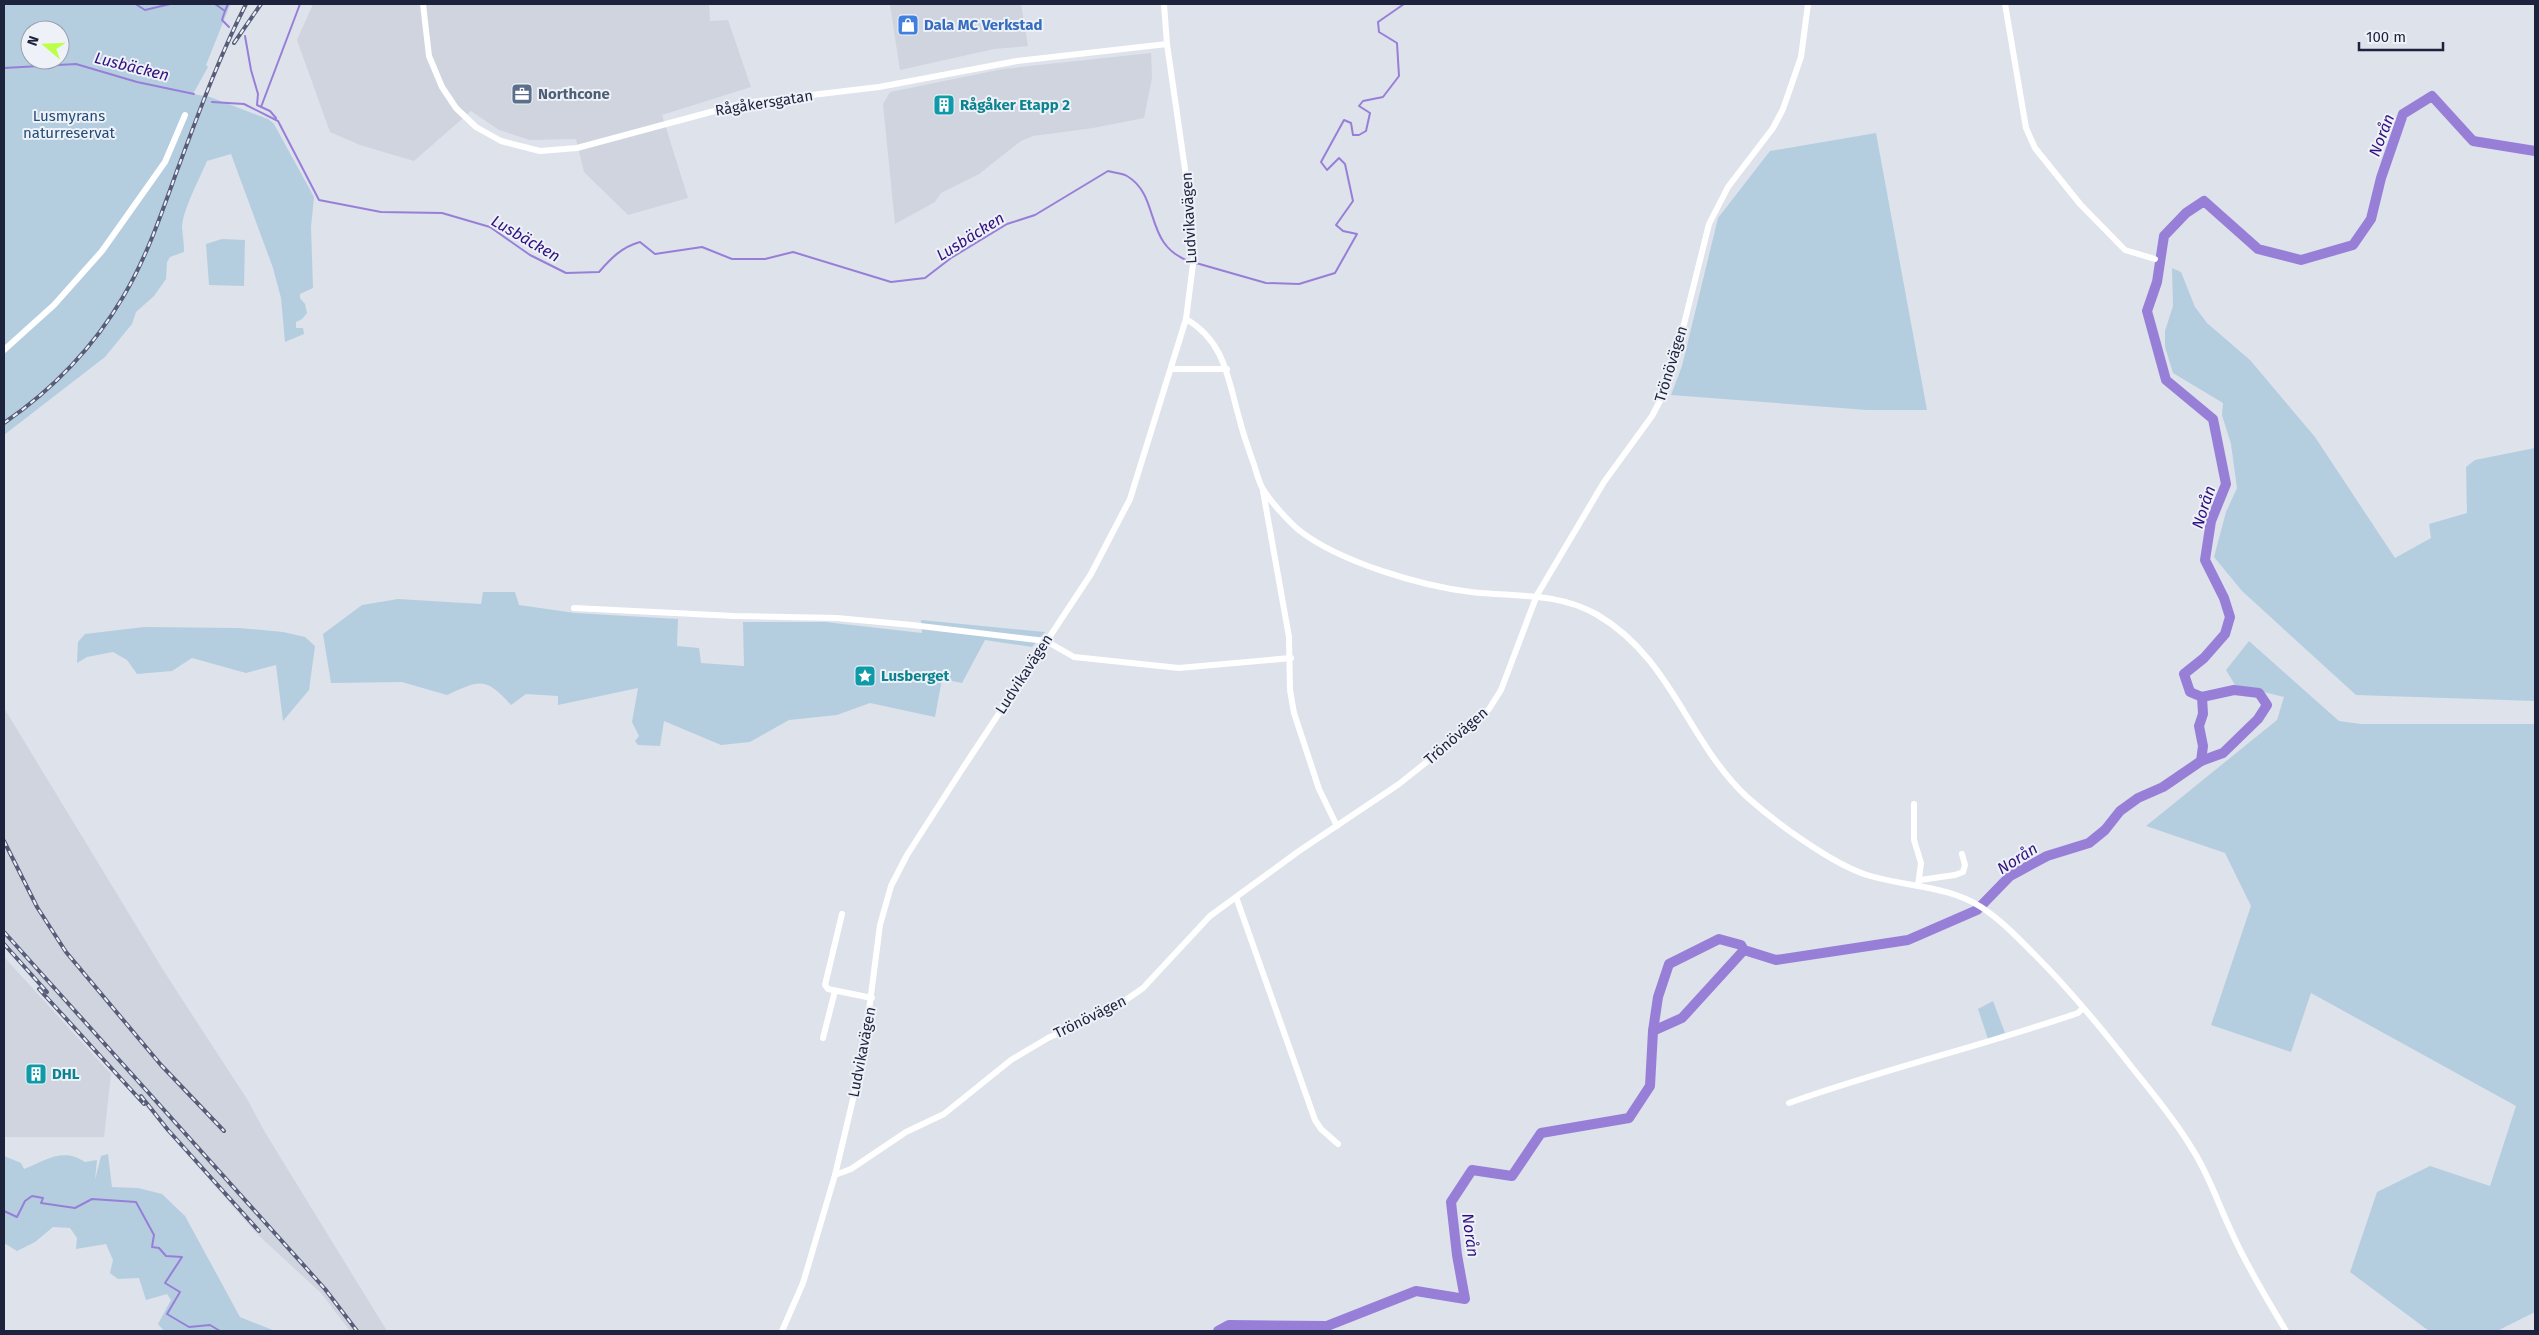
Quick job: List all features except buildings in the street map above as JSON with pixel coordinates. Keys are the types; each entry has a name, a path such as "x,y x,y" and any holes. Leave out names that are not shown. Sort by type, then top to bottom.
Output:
{"street":[{"name":"Rågåkersgatan","path":"423,4 429,56 442,88 456,108 476,127 501,142 540,151 577,148 744,103 879,87 1017,61 1167,44"},
{"name":"Ludvikavägen","path":"782,1331 803,1284 834,1176 863,1058 880,925 894,879 1091,574 1130,499 1186,319 1194,256 1188,181 1167,44 1164,4"},
{"name":"Trönövägen","path":"834,1176 851,1169 906,1132 944,1114 1011,1060 1048,1038 1114,1009 1143,988 1204,922 1236,897 1399,784 1473,725 1489,709 1501,690 1537,595 1604,482 1652,416 1663,395 1679,344 1709,224 1728,187 1773,128 1787,100 1801,56 1808,4"},
{"path":"2005,4 2026,128 2035,148 2080,204 2125,250 2155,259"},
{"path":"4,350 54,305 102,251 165,162 184,115"},
{"path":"1186,319 1198,326 1212,341 1228,369 1239,420 1262,489 1290,637 1290,690 1294,713 1319,789 1337,826"},
{"path":"1171,369 1228,369"},
{"path":"1262,489 1299,530 1338,554 1417,583 1473,592 1537,595 1583,608 1609,622 1629,638 1665,679 1724,772 1747,797 1765,812 1842,866 1877,878 1919,883 1942,890 1968,900 1996,918 2045,966 2083,1008 2158,1100 2192,1147 2210,1180 2239,1249 2286,1331"},
{"path":"574,608 734,616 837,618 1046,641 1074,657 1179,668 1291,658"},
{"path":"1914,804 1914,840 1920,863 1919,883"},
{"path":"1919,883 1963,872 1965,865 1962,854"},
{"path":"1236,897 1315,1120 1338,1144"},
{"path":"842,914 825,979 826,988 872,998"},
{"path":"824,1038 835,991"},
{"path":"1789,1103 1826,1090 2011,1036 2078,1013 2083,1008"}],"shaded area":[{"path":"313,4 709,4 710,21 728,20 751,87 662,115 688,198 628,215 584,172 576,139 530,140 499,130 471,111 414,161 360,145 330,132 297,40"},
{"path":"1021,4 1028,46 994,49 900,70 890,5"},
{"path":"1151,53 1152,78 1144,118 1093,128 1033,136 1021,141 979,174 941,193 935,202 895,224 883,104 890,92 1003,69"},
{"path":"4,708 165,973 247,1099 266,1134 387,1331 350,1331 321,1293 257,1234 4,945"},
{"path":"4,957 111,1074 104,1137 4,1137"}],"green space":[{"name":"Lusmyrans naturreservat","path":"4,4 234,4 230,5 206,65 208,67 193,94 210,97 268,119 274,124 314,197 311,227 313,288 300,294 307,313 296,322 296,328 303,328 304,334 285,342 281,298 273,268 231,154 207,161 188,204 183,221 184,252 170,257 167,262 166,279 154,296 136,312 132,324 105,357 4,435"},
{"path":"1876,133 1927,410 1867,410 1671,395 1682,366 1718,218 1770,151"},
{"path":"222,239 245,240 244,286 209,285 206,244"},
{"path":"2172,268 2181,272 2195,307 2207,323 2250,360 2315,437 2395,558 2431,538 2429,524 2467,513 2466,467 2475,460 2535,448 2535,701 2356,695 2242,591 2214,557 2226,512 2237,488 2231,444 2222,415 2223,403 2173,373 2165,347 2165,331 2173,306"},
{"path":"483,592 515,592 519,605 575,613 678,619 677,646 699,648 701,663 744,666 743,622 825,622 922,633 921,620 1045,632 1032,647 985,640 962,683 942,679 935,717 870,703 837,715 789,720 750,742 721,745 664,721 660,746 638,745 635,741 639,736 632,722 638,688 558,705 558,696 526,694 511,705 495,689 482,684 467,686 447,695 402,682 331,683 323,634 362,605 398,599 481,604"},
{"path":"144,627 239,628 283,632 305,637 315,646 309,690 283,721 276,665 246,673 192,658 172,671 137,674 127,660 113,652 87,657 77,663 78,642 85,634"},
{"path":"2249,641 2339,721 2361,724 2535,724 2535,1312 2497,1331 2429,1331 2350,1272 2377,1192 2430,1166 2490,1186 2516,1106 2311,993 2291,1052 2211,1025 2251,906 2225,853 2146,826 2277,720 2284,697 2235,685 2226,670"},
{"path":"1993,1001 2005,1033 1988,1039 1978,1009"},
{"path":"108,1154 112,1187 138,1188 162,1194 185,1216 240,1317 275,1331 164,1331 158,1324 171,1300 167,1294 146,1300 139,1278 118,1279 110,1273 113,1260 106,1244 76,1249 77,1238 70,1228 53,1227 35,1242 17,1251 4,1243 4,1156 21,1163 24,1169 54,1156 62,1155 85,1162 97,1160 95,1180 101,1156"}],"waterway":[{"path":"137,5 145,10 170,4"},
{"path":"215,4 225,11 222,20 229,27"},
{"path":"225,11 228,4"},
{"path":"261,107 300,4"},
{"name":"Lusbäcken","path":"1196,263 1266,283 1299,284 1335,273 1357,234 1343,231 1336,225 1353,201 1345,164 1339,158 1327,170 1321,162 1344,120 1351,123 1353,135 1359,135 1366,131 1370,113 1359,106 1363,101 1383,97 1399,76 1397,43 1379,32 1378,22 1404,4"},
{"path":"245,36 251,70 258,94 257,105 270,111 276,118"},
{"name":"Lusbäcken","path":"4,68 76,64 137,82 194,94"},
{"name":"Norån","path":"1218,1331 1229,1325 1327,1326 1416,1291 1465,1299 1457,1255 1451,1202 1472,1170 1512,1176 1541,1133 1629,1118 1650,1086 1653,1031 1658,997 1669,964 1719,939 1741,945 1744,950 1776,960 1908,940 1977,910 2010,876 2047,856 2089,843 2105,830 2120,811 2138,798 2163,787 2201,761 2203,746 2199,726 2203,714 2202,697 2190,692 2184,674 2204,658 2225,634 2230,617 2224,598 2205,560 2211,521 2226,484 2213,419 2166,380 2147,311 2157,282 2164,236 2186,213 2204,201 2258,249 2301,260 2353,245 2371,219 2381,178 2403,114 2432,96 2473,141 2535,151"},
{"name":"Lusbäcken","path":"212,102 244,104 278,121 319,200 381,212 442,213 490,227 530,255 566,273 599,272 617,254 640,242 655,254 702,247 732,259 765,259 793,252 891,282 925,278 951,258 1007,224 1035,215 1108,171 1125,175 1138,185 1145,196 1158,233 1165,244 1176,254 1191,262"},
{"path":"2201,761 2223,753 2258,719 2267,705 2259,693 2234,690 2202,697"},
{"name":"Norån","path":"1653,1031 1682,1018 1744,950"},
{"name":"Lusbäcken","path":"4,1211 17,1217 25,1201 32,1196 43,1198 41,1203 75,1208 92,1199 136,1202 154,1235 152,1247 159,1248 166,1256 182,1257 165,1283 180,1292 167,1314 189,1327 210,1325 220,1331"}],"railway":[{"path":"4,423 39,397 85,351 99,334 132,282 160,218 210,85 246,4"},
{"path":"234,43 261,4"},
{"path":"4,841 37,907 66,952 161,1065 224,1131"},
{"path":"4,932 325,1289 357,1331"},
{"path":"4,944 47,992"},
{"path":"39,989 144,1104"},
{"path":"141,1096 168,1130 259,1231"}],"place":[{"name":"Dala MC Verkstad","path":"908,25"},
{"name":"Northcone","path":"522,94"},
{"name":"Rågåker Etapp 2","path":"944,105"},
{"name":"Lusberget","path":"865,676"},
{"name":"DHL","path":"36,1074"}]}
